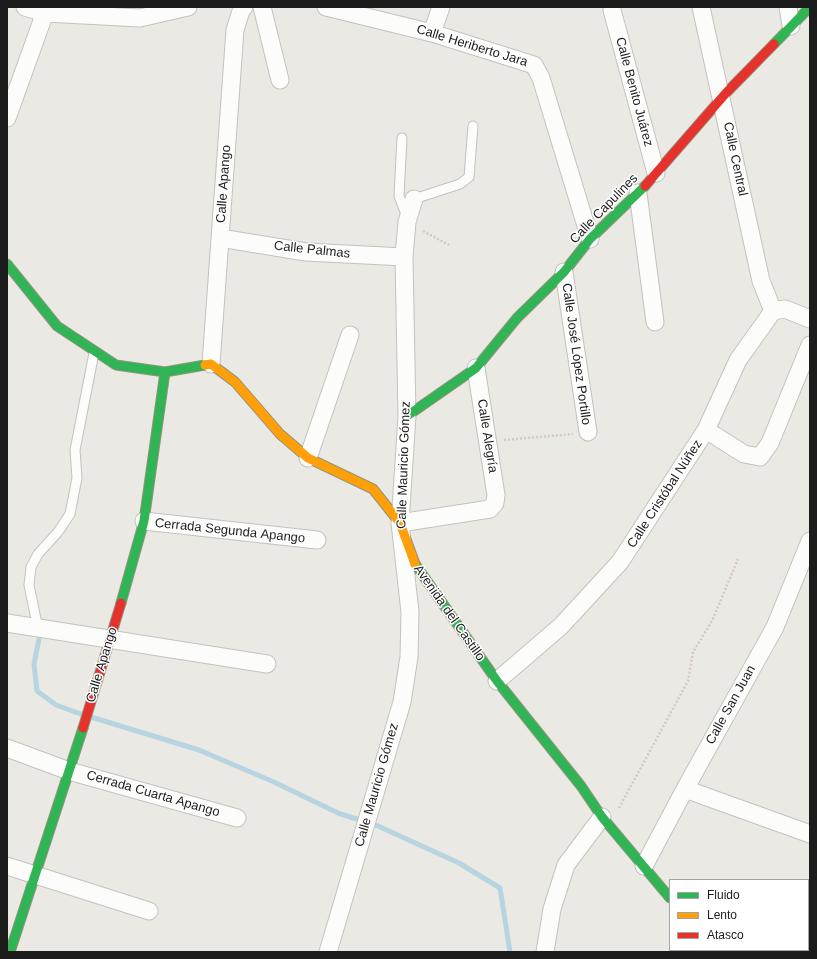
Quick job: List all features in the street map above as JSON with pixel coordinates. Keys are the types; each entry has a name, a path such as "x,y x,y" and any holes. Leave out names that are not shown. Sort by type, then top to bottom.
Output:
{"street":[{"path":"25,7 46,10 142,13 188,7"},
{"name":"Calle Apango","path":"211,364 235,30 241,10 244,7"},
{"path":"262,7 280,80"},
{"name":"Calle Heriberto Jara","path":"326,7 432,33 534,65 541,78 590,239"},
{"path":"432,33 441,7"},
{"name":"Calle Central","path":"701,7 761,281 772,311"},
{"path":"788,7 791,26"},
{"name":"Calle Capulines","path":"407,416 476,368 517,318 564,272 590,239 638,193 722,100 726,93 810,7"},
{"path":"7,118 46,10"},
{"name":"Calle Benito Juárez","path":"612,10 656,173"},
{"path":"638,193 655,322"},
{"name":"Calle Mauricio Gómez","path":"328,952 402,702 409,657 410,612 400,523 407,416 404,257 408,221 414,199"},
{"name":"Calle Palmas","path":"220,238 306,252 404,257"},
{"path":"7,264 57,326 94,352 116,365 165,372 211,364"},
{"name":"Calle José López Portillo","path":"564,272 588,432"},
{"path":"772,311 785,309 810,319"},
{"name":"Calle Cristóbal Núñez","path":"497,681 561,626 620,562 706,430 738,360 772,311"},
{"path":"308,458 350,335"},
{"path":"706,430 744,454 760,457 770,444 810,345"},
{"name":"Avenida del Castillo","path":"211,364 235,382 280,434 308,458 373,489 400,523 415,565 497,681 581,786 606,822 669,897"},
{"name":"Calle Alegría","path":"400,523 490,509 495,503 496,495 476,368"},
{"name":"Calle Apango","path":"10,952 110,641 144,521 165,372"},
{"name":"Cerrada Segunda Apango","path":"144,521 317,540"},
{"name":"Calle San Juan","path":"644,866 775,627 810,541"},
{"path":"7,623 110,641 267,664"},
{"name":"Cerrada Cuarta Apango","path":"7,748 69,771 237,818"},
{"path":"685,789 810,834"},
{"path":"545,952 552,909 566,865 606,822"},
{"path":"7,866 149,910"}],"lane":[{"name":"Calle Mauricio Gómez","path":"414,199 465,182 469,177 473,126"},
{"path":"402,138 399,196 408,221"},
{"path":"38,629 29,585 31,567 38,554 58,532 70,514 77,478 75,450 94,352"}],"path":[{"path":"408,221 449,245"},
{"name":"Calle José López Portillo","path":"488,441 588,432"},
{"path":"606,822 653,744 688,681 693,652 712,621 738,560"}],"waterway":[{"path":"39,639 34,664 37,691 56,705 81,714"},
{"path":"91,717 199,750 274,782 338,813 378,826 459,863 500,888 510,952"}],"traffic: fast":[{"path":"774,44 810,7"},
{"path":"407,416 476,368 517,318 564,272 590,239 645,186"},
{"path":"7,264 57,326 116,365 165,372 205,365"},
{"path":"121,603 144,521 165,372"},
{"path":"415,564 497,681 581,786 602,817 669,897"},
{"path":"10,952 83,728"}],"traffic: slow":[{"path":"205,365 211,364 235,382 280,434 308,458 373,489 400,523 415,564"}],"traffic: jam":[{"path":"645,186 726,93 774,44"},
{"path":"83,728 121,603"}]}
